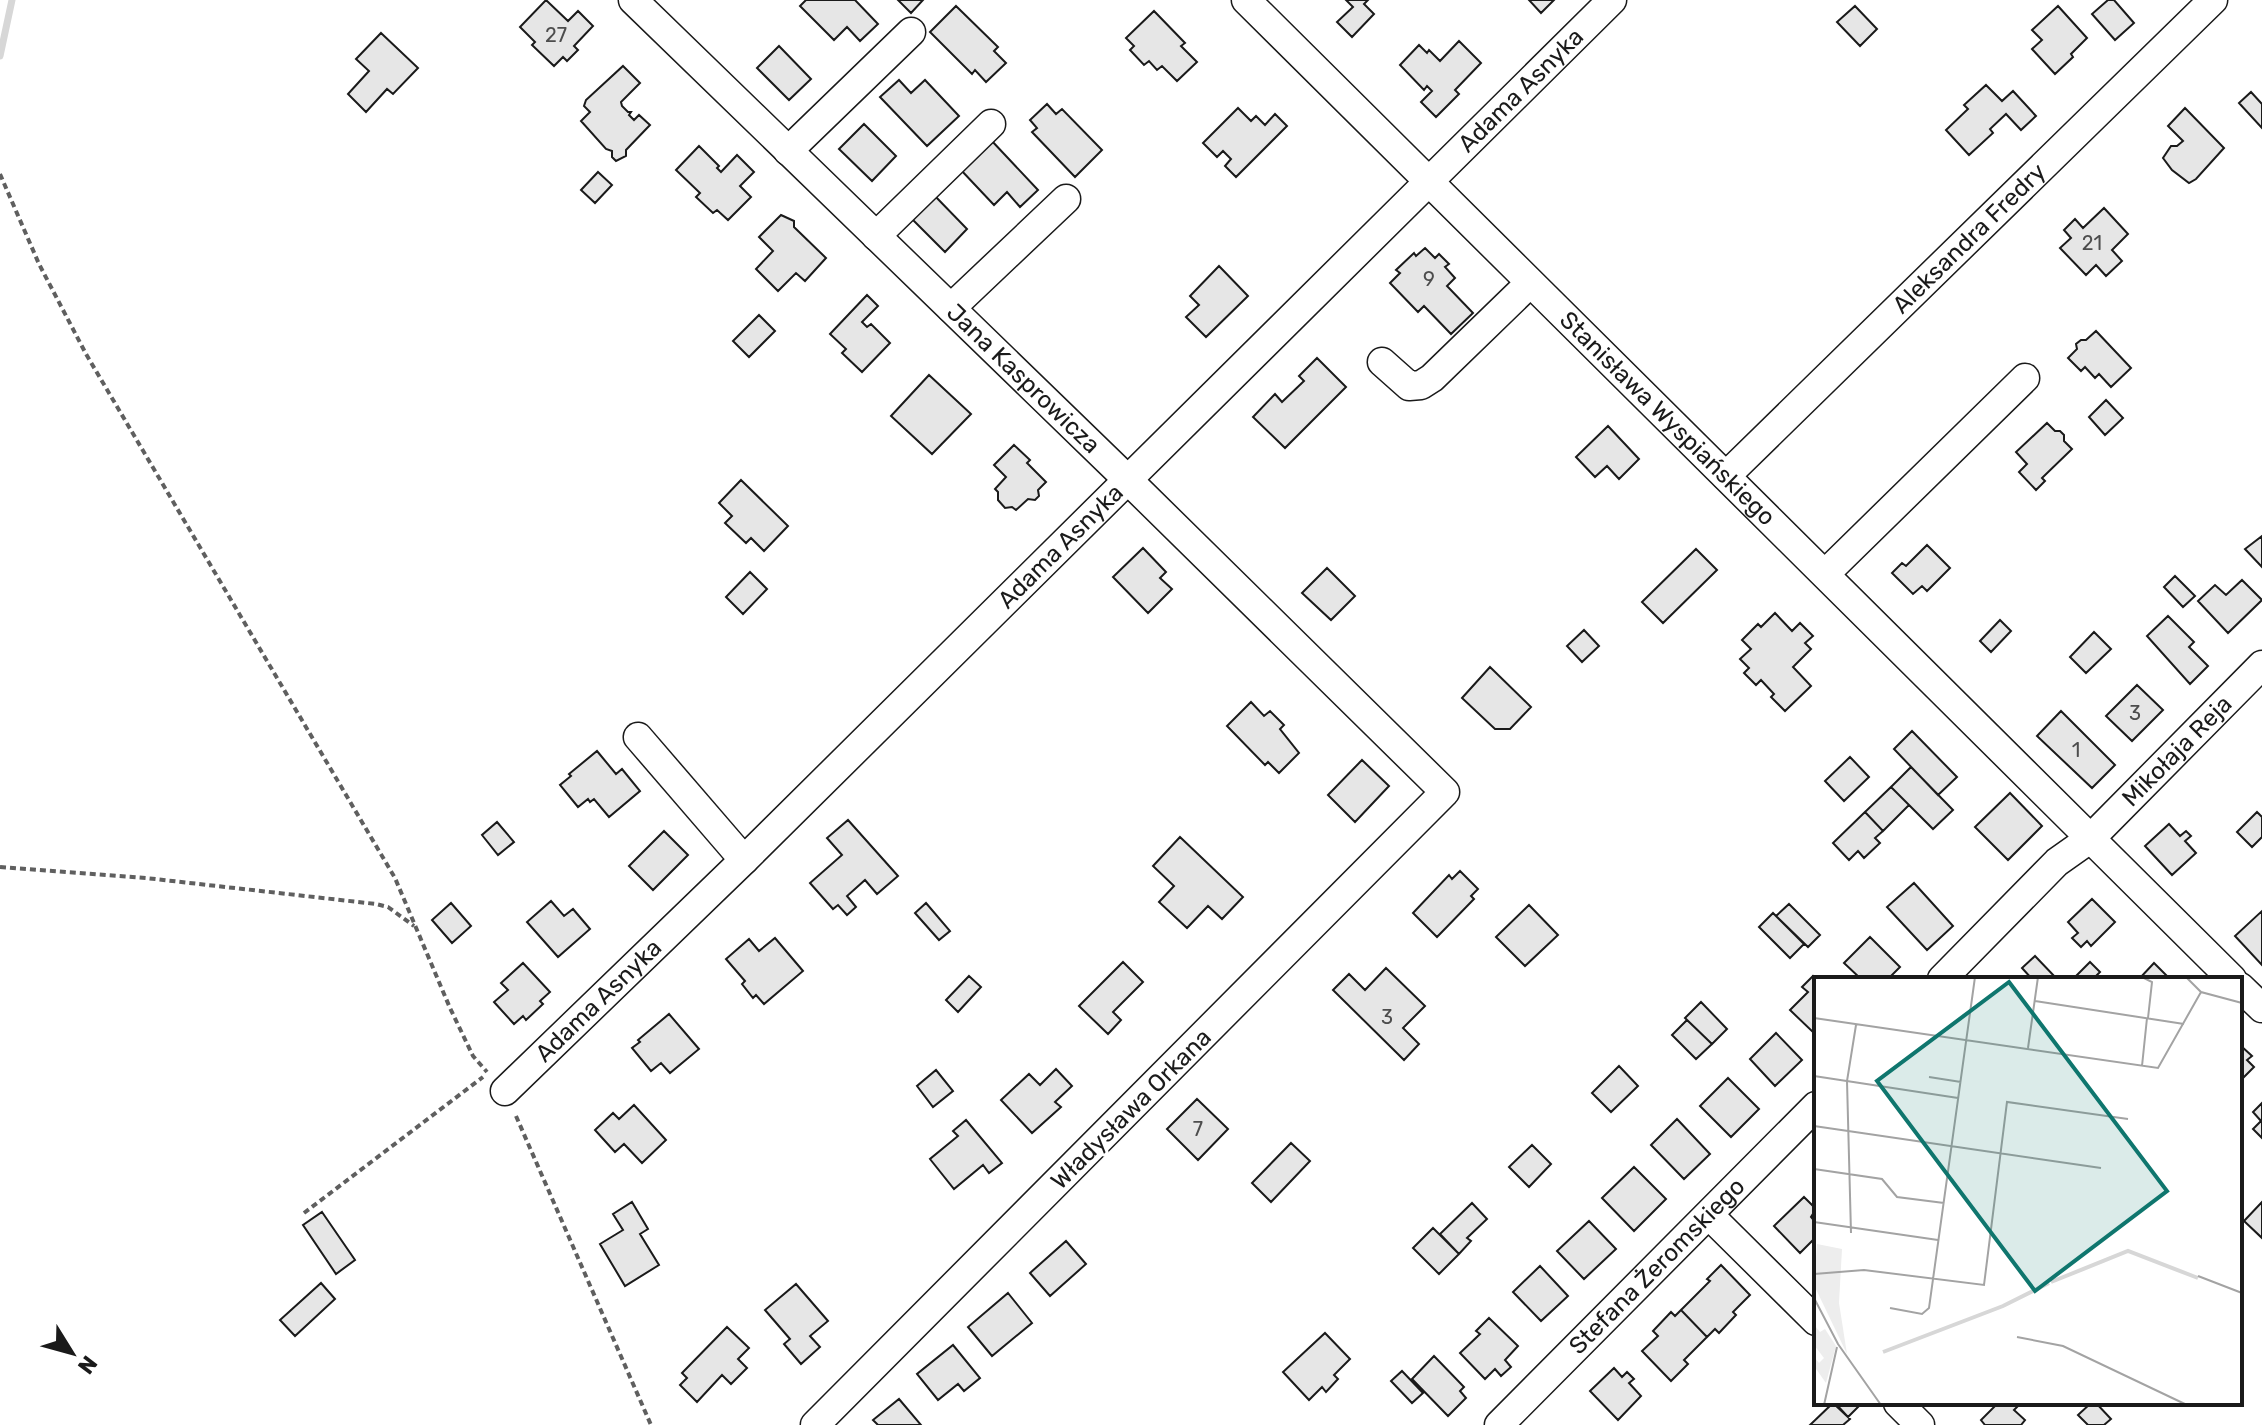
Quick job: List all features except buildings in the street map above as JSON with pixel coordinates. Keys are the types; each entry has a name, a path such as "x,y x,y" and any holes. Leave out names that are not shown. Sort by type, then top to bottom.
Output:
{"street":[{"name":"Jana Kasprowicza","path":"633,0 1445,792"},
{"name":"Stanisława Wyspiańskiego","path":"1246,0 2230,977"},
{"name":"Adama Asnyka","path":"505,1091 744,860 1612,0"},
{"name":"Aleksandra Fredry","path":"1726,476 2213,0"},
{"path":"788,151 911,32"},
{"path":"876,236 991,124"},
{"path":"951,308 1066,199"},
{"path":"1382,362 1409,386 1421,385 1432,378 1530,283"},
{"path":"1825,574 2025,378"},
{"name":"Mikołaja Reja","path":"2091,838 2262,665"},
{"path":"638,737 744,860"},
{"name":"Władysława Orkana","path":"815,1425 1445,792"},
{"path":"1944,977 2057,862 2091,838"},
{"path":"2242,989 2262,1008"},
{"name":"Stefana Żeromskiego","path":"1499,1425 1814,1108"},
{"path":"1709,1215 1814,1319"},
{"path":"1900,1405 1920,1425"}],"path":[{"path":"0,174 39,264 86,354 387,864 473,1056 488,1073 304,1213"},
{"path":"0,867 146,878 376,904 388,907 415,928"},
{"path":"505,1091 651,1425"}],"waterway":[{"path":"0,56 12,0"}]}
